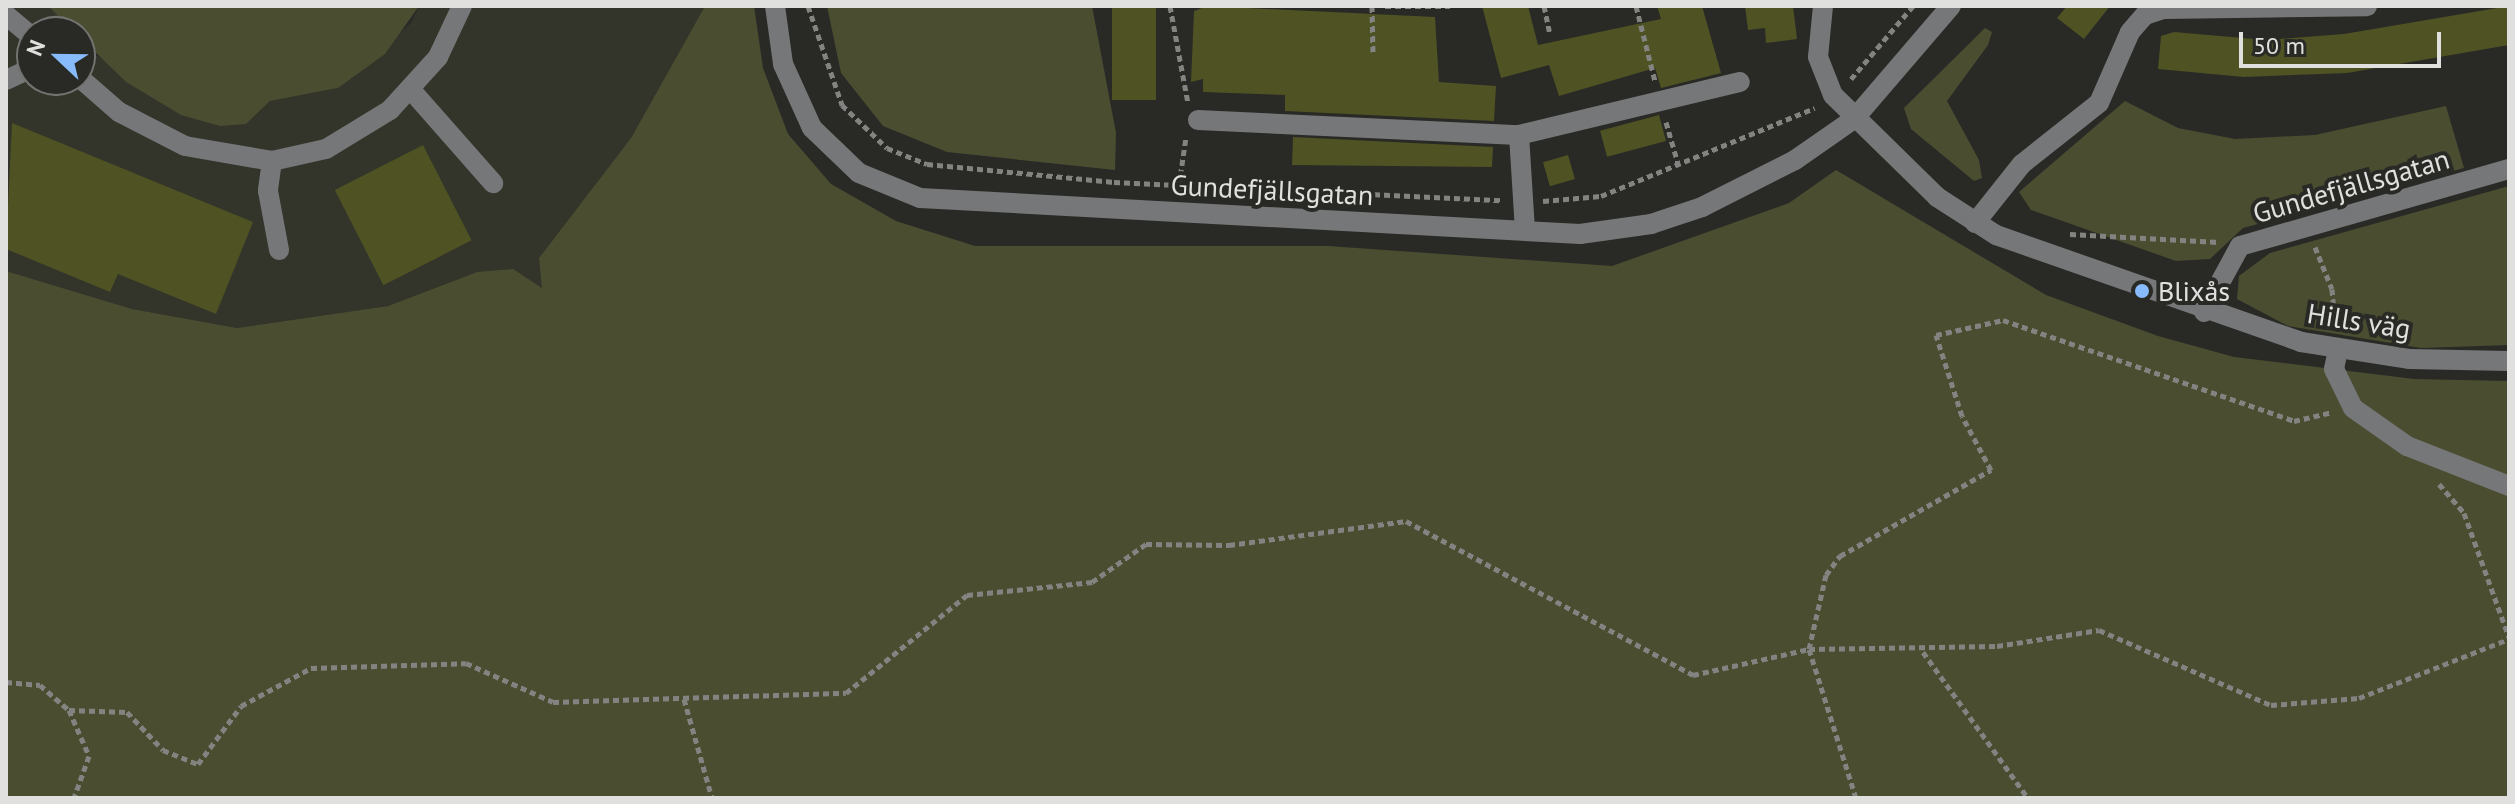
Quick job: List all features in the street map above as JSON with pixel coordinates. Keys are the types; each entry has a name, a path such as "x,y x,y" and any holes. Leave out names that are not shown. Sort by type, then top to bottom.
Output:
{"street":[{"path":"96,92 119,112 185,146 272,161 326,149 412,91 462,6"},
{"name":"Gundefjällsgatan","path":"775,6 783,64 812,128 834,153 890,189 945,201 1525,231 1617,231 1702,207 1753,184 1854,119 1951,6"},
{"path":"1823,6 1820,69 1854,119 1975,223 2204,312"},
{"path":"1975,223 2022,164 2099,103 2130,32 2145,15 2164,9 2367,6"},
{"path":"1198,120 1519,135 1740,82"},
{"path":"412,91 493,183"},
{"path":"1519,135 1525,231"},
{"path":"272,161 268,191 279,250"},
{"name":"Gundefjällsgatan","path":"2204,312 2240,246 2308,230 2509,169"},
{"name":"Hills väg","path":"2204,312 2338,350 2509,361"},
{"path":"2338,350 2334,369 2353,408 2407,446 2509,486"}],"path":[{"path":"1170,6 1187,76 1179,185"},
{"path":"1372,6 1373,52"},
{"path":"1385,6 1450,6"},
{"path":"1544,6 1550,34"},
{"path":"2056,230 2115,242 2240,246"},
{"path":"2308,230 2332,289 2338,350"},
{"path":"1856,798 1809,649 1826,575 1840,556 1991,470 1962,416 1936,335 2003,320 2294,421 2353,408"},
{"path":"69,710 127,712 163,750 198,764 241,706 311,668 466,663 553,702 846,693 967,595 1092,582 1146,544 1229,545 1406,521 1693,675 1809,649 1923,651 2099,630 2271,705 2359,698 2509,638 2464,513 2435,480"},
{"path":"1923,651 2028,798"},
{"path":"6,682 40,685 69,710 89,756 74,798"},
{"path":"684,699 712,798"}],"shaded area":[{"path":"6,6 48,6 59,16 16,16 16,96 96,96 96,55 246,124 270,101 338,88 411,23 419,6 705,6 631,138 539,258 543,289 477,272 388,306 237,328 132,309 6,271"}],"green space":[{"path":"48,6 419,6 385,54 338,88 270,101 246,124 220,126 181,115 126,82 96,53 96,16 58,16"},
{"path":"705,6 754,6 763,68 788,134 831,184 896,221 975,246 1328,246 1612,266 1789,203 1836,170 2046,295 2158,336 2234,357 2414,379 2509,381 2509,798 6,798 6,271 132,309 237,328 388,306 477,272 513,269 542,288 539,258 631,138"},
{"path":"827,6 1092,6 1116,133 1115,170 947,152 883,126 841,73"},
{"path":"1985,28 1992,32 1988,45 1947,101 1979,160 1982,178 1974,181 1911,129 1904,108"},
{"path":"2125,101 2178,128 2235,139 2315,135 2446,106 2464,168 2243,228 2210,259 2176,261 2031,210 2019,192"},
{"path":"2509,186 2509,345 2421,348 2288,326 2237,299 2239,276 2270,253"}],"building":[{"path":"1112,6 1156,6 1156,100 1112,100"},
{"path":"1207,6 1435,17 1439,82 1496,86 1494,121 1285,111 1285,95 1203,92 1203,79 1191,82 1194,11"},
{"path":"1482,6 1528,6 1538,45 1661,19 1657,6 1702,6 1721,73 1661,88 1655,68 1559,96 1549,65 1501,78"},
{"path":"1745,6 1793,6 1797,39 1766,43 1765,28 1748,30"},
{"path":"2067,6 2110,6 2084,39 2057,18"},
{"path":"2509,6 2509,45 2347,73 2244,77 2158,69 2161,36 2174,32 2266,40 2344,34"},
{"path":"1659,115 1666,141 1607,157 1600,131"},
{"path":"12,123 253,222 216,314 118,274 110,292 6,249"},
{"path":"1293,137 1493,147 1492,167 1292,165"},
{"path":"423,145 472,240 383,285 335,190"},
{"path":"1568,155 1575,179 1550,186 1543,162"}],"place":[{"name":"Blixås","path":"2142,291"}]}
